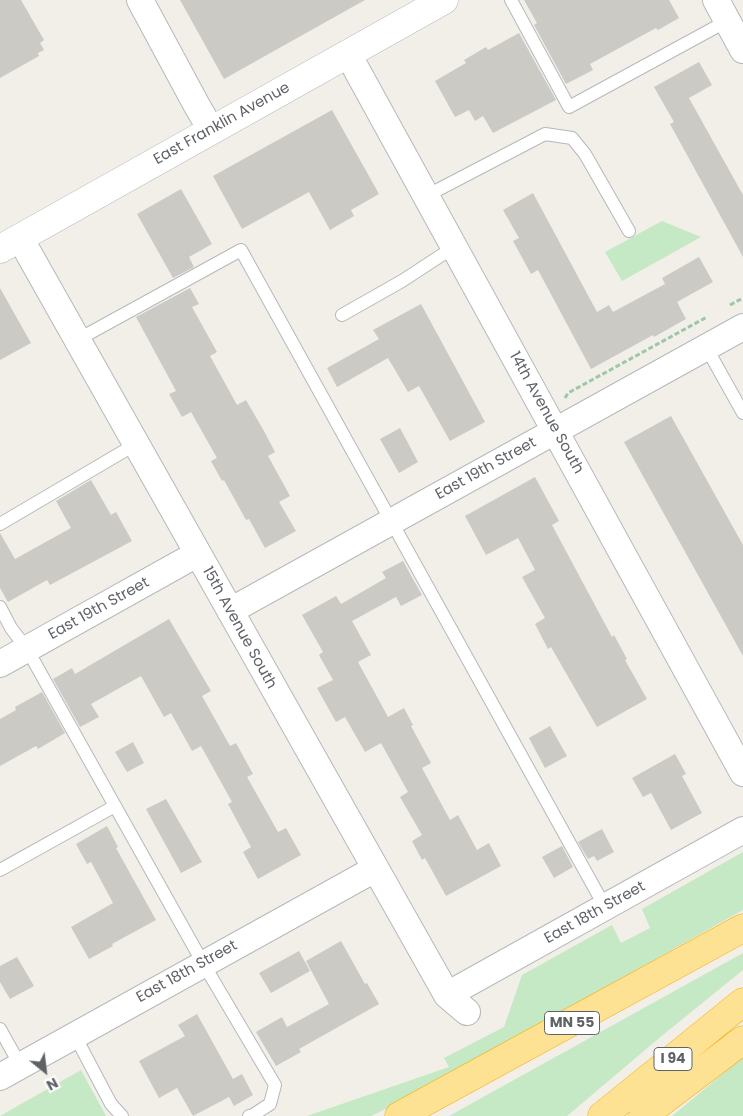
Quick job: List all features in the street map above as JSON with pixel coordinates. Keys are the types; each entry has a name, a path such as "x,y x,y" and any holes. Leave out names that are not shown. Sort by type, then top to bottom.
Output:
{"highway":[{"name":"MN 55","path":"399,1116 743,928"},
{"name":"I 94","path":"602,1116 743,1002"},
{"path":"643,1116 743,1040"}],"main road":[{"name":"East Franklin Avenue","path":"10,244 444,0"}],"street":[{"path":"140,0 211,130"},
{"name":"14th Avenue South","path":"348,54 743,773"},
{"name":"15th Avenue South","path":"10,244 77,340 446,995 467,1012"},
{"name":"East 19th Street","path":"230,611 743,327"},
{"name":"East 19th Street","path":"0,664 198,554"},
{"name":"East 18th Street","path":"446,995 743,830"},
{"name":"East 18th Street","path":"10,1071 375,869"}],"lane":[{"path":"511,0 569,107 733,30"},
{"path":"426,196 545,134 572,138 585,154 629,231"},
{"path":"342,314 402,281 454,247"},
{"path":"77,340 241,250 605,907"},
{"path":"706,347 743,413"},
{"path":"0,524 136,444"},
{"path":"0,607 27,649 275,1085 270,1104 249,1116"},
{"path":"0,870 115,806"},
{"path":"0,1029 10,1071"},
{"path":"74,1034 111,1104 122,1116"}],"path":[{"path":"726,307 743,298"},
{"path":"564,401 568,393 708,317"}],"green space":[{"path":"662,221 701,237 622,281 605,252"},
{"path":"743,852 743,910 408,1098 371,1116 307,1116 449,1067 444,1058 504,1027 522,975 612,925 621,943 650,928 642,909"},
{"path":"743,953 743,970 567,1116 449,1116"},
{"path":"743,1057 743,1116 672,1116"},
{"path":"81,1070 106,1116 0,1116"}],"building":[{"path":"0,0 21,0 44,40 40,43 44,50 38,53 39,56 0,78"},
{"path":"180,0 365,0 224,79"},
{"path":"524,0 669,0 679,18 658,30 656,28 590,64 593,70 566,84 534,25 537,23"},
{"path":"519,33 556,100 493,133 483,116 475,121 469,110 455,117 435,81 466,63 464,60 486,47 488,50"},
{"path":"699,62 712,85 689,98 743,195 743,257 670,124 674,122 654,87"},
{"path":"332,110 379,194 351,210 354,216 330,230 309,192 242,229 213,176"},
{"path":"181,189 212,244 189,257 194,267 173,278 137,214"},
{"path":"533,193 597,312 609,305 613,312 665,284 662,278 699,257 713,282 677,302 686,319 591,369 538,270 531,274 513,241 519,238 503,210"},
{"path":"0,288 31,343 0,360"},
{"path":"190,288 199,304 192,307 217,352 210,356 237,405 246,400 264,431 275,452 268,456 290,496 279,502 296,531 265,548 249,519 246,520 211,461 217,458 191,412 182,417 169,394 176,391 136,317"},
{"path":"421,304 485,422 450,441 419,386 408,392 388,358 337,387 327,368 379,339 373,330"},
{"path":"671,416 743,545 743,656 624,442"},
{"path":"400,428 418,462 399,473 380,439"},
{"path":"535,477 559,521 552,525 612,637 614,635 627,659 625,660 647,699 597,727 551,647 548,649 535,624 545,618 522,577 535,570 518,538 486,555 465,516"},
{"path":"91,480 111,515 116,512 132,541 50,585 47,580 8,602 0,588 0,533 15,559 71,528 56,501"},
{"path":"403,561 422,595 401,606 396,597 352,621 371,655 358,662 388,717 404,708 413,725 411,726 431,763 422,768 450,820 458,815 477,850 489,843 501,866 446,896 425,858 422,860 412,841 422,835 400,797 408,792 381,743 365,752 345,717 336,722 317,688 333,680 319,655 323,652 302,615 336,596 341,604 386,578 382,572"},
{"path":"169,619 211,691 202,696 230,746 236,743 253,774 247,777 278,832 286,828 301,855 258,879 243,852 251,847 228,804 232,802 201,746 192,751 171,713 164,717 141,676 91,704 99,717 80,727 53,679 72,668 75,674"},
{"path":"42,692 65,733 38,749 36,746 0,766 0,719 16,710 15,707"},
{"path":"550,726 567,756 545,768 529,738"},
{"path":"133,742 144,763 127,772 115,752"},
{"path":"675,754 686,774 682,776 702,813 671,830 651,793 643,797 632,778"},
{"path":"166,799 202,862 181,873 146,809"},
{"path":"107,826 118,847 116,848 156,920 89,959 71,927 113,903 91,862 87,864 76,844"},
{"path":"602,829 614,852 597,861 594,856 588,859 578,842"},
{"path":"562,846 573,867 554,878 542,857"},
{"path":"341,941 365,984 367,983 379,1004 299,1049 301,1052 276,1066 256,1032 282,1017 287,1027 329,1004 306,961"},
{"path":"299,951 310,971 271,993 259,973"},
{"path":"17,957 34,986 10,999 0,982 0,966"},
{"path":"197,1014 233,1079 242,1074 253,1095 234,1106 229,1097 193,1116 177,1088 159,1098 139,1061 185,1036 178,1025"}]}
